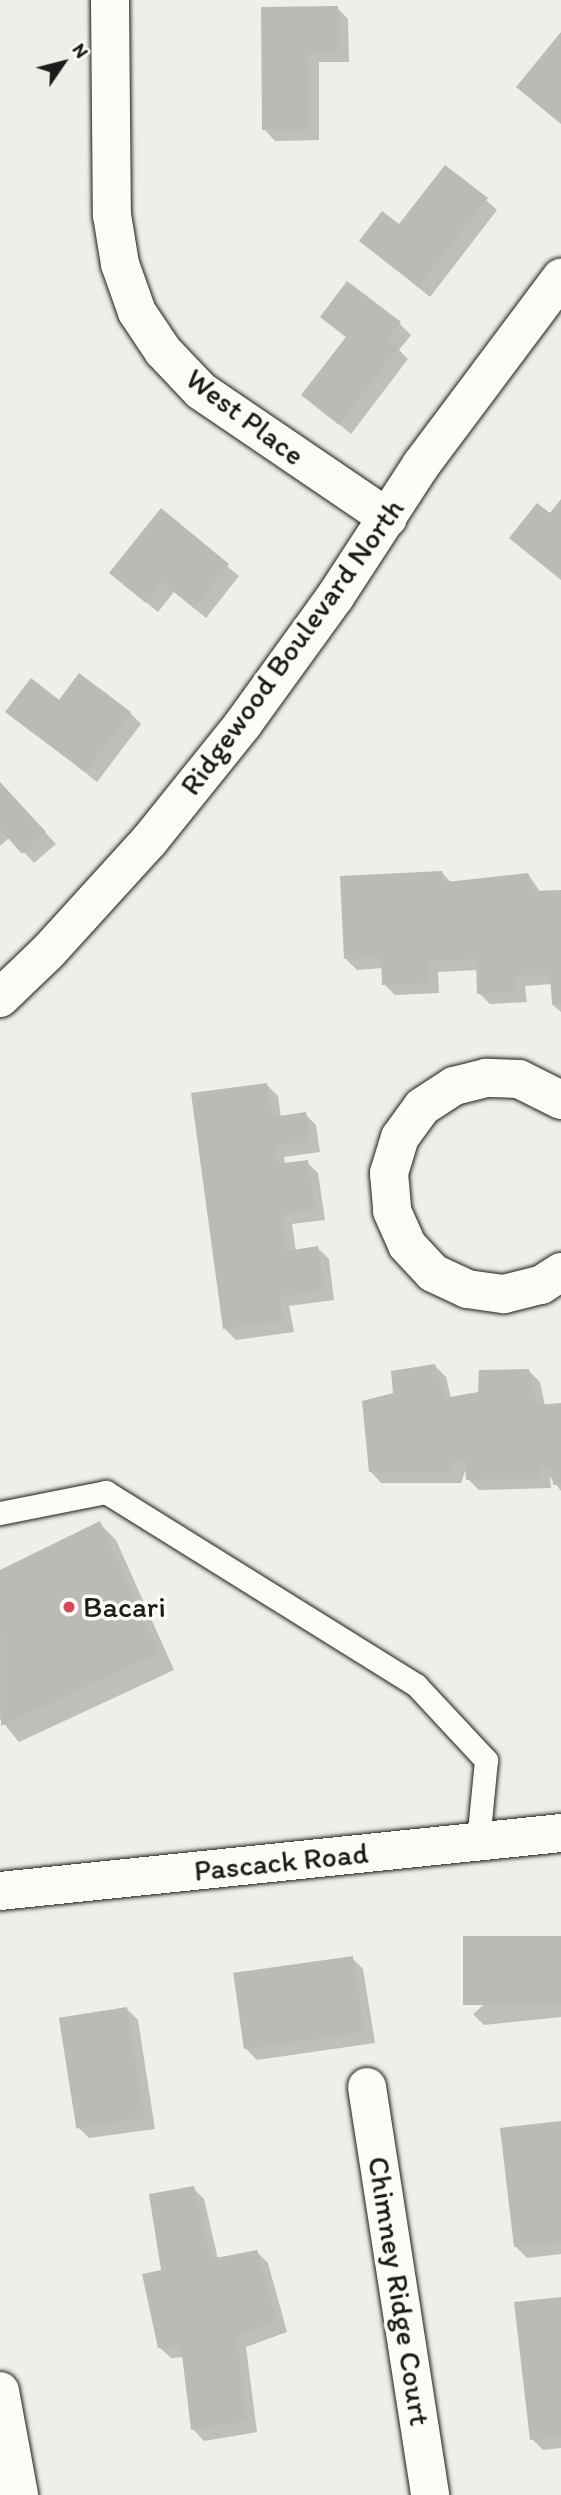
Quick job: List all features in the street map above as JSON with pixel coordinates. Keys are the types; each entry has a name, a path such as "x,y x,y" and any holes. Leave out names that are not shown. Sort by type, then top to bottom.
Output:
{"street":[{"name":"West Place","path":"110,0 112,215 120,264 137,312 163,351 201,391 388,518"},
{"name":"Ridgewood Boulevard North","path":"0,998 48,952 149,841 243,724 388,518 421,465 561,278"},
{"path":"561,1100 519,1079 486,1078 454,1086 422,1107 400,1137 389,1174 392,1211 407,1245 433,1273 467,1289 504,1294 541,1285 561,1272"},
{"name":"Pascack Road","path":"0,1891 561,1833"},
{"name":"Chimney Ridge Court","path":"367,2087 430,2495"},
{"path":"0,2391 11,2472"}],"lane":[{"path":"0,1513 106,1492 416,1685 486,1760 478,1842"}],"building":[{"path":"338,6 339,52 308,52 309,130 262,130 261,7"},
{"path":"561,32 561,124 516,87"},
{"path":"445,165 488,198 418,287 359,241 382,211 399,224"},
{"path":"347,281 401,322 388,339 398,347 339,425 301,395 346,337 320,317"},
{"path":"561,499 561,580 509,538 537,503 550,513"},
{"path":"161,508 229,564 194,608 162,582 146,603 109,573"},
{"path":"79,673 131,712 85,772 5,712 31,678 59,700"},
{"path":"0,782 46,832 22,854 0,829"},
{"path":"442,871 446,882 528,873 535,891 561,890 561,1005 552,1005 550,974 515,976 517,991 477,994 476,959 428,961 429,983 382,985 381,957 344,959 340,876"},
{"path":"267,1083 272,1117 306,1112 310,1141 274,1146 276,1164 308,1160 315,1209 282,1214 287,1251 318,1246 324,1290 279,1296 283,1321 223,1329 191,1093"},
{"path":"435,1364 444,1398 478,1392 479,1370 529,1369 537,1405 561,1403 561,1484 553,1485 552,1469 540,1467 541,1478 466,1480 465,1461 454,1460 450,1473 369,1472 362,1401 393,1393 391,1371"},
{"name":"Bacari","path":"100,1521 159,1653 1,1726 0,1570"},
{"path":"463,1936 561,1936 561,2005 463,2005"},
{"path":"353,1956 364,2032 244,2049 233,1973"},
{"path":"127,2007 145,2118 76,2128 59,2018"},
{"path":"561,2121 561,2242 514,2247 500,2128"},
{"path":"194,2186 211,2259 257,2250 277,2321 236,2336 247,2421 191,2430 181,2346 158,2348 142,2274 161,2270 149,2194"},
{"path":"561,2297 561,2436 530,2440 514,2302"}],"place":[{"name":"Bacari","path":"69,1607"}]}
